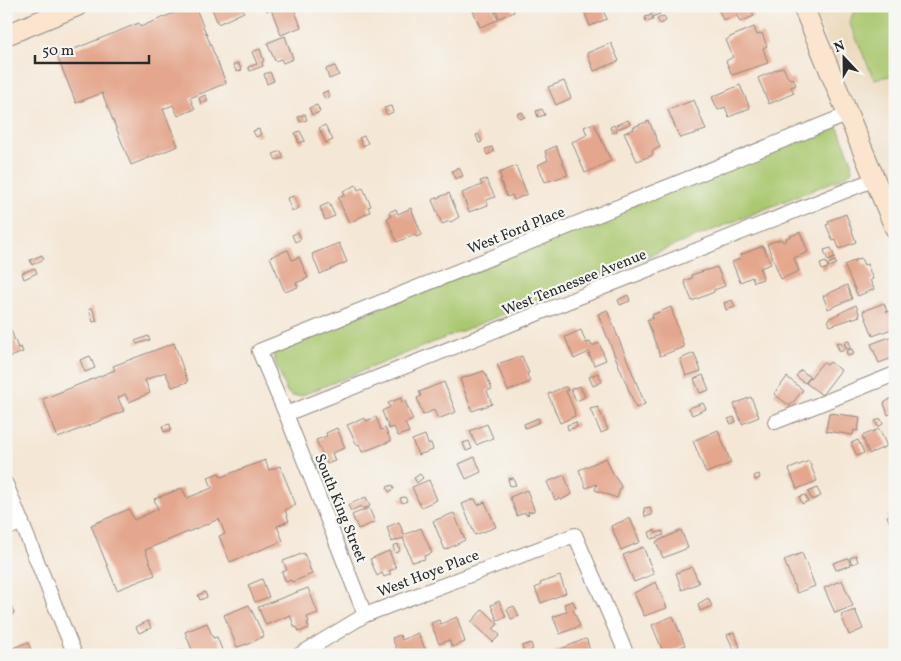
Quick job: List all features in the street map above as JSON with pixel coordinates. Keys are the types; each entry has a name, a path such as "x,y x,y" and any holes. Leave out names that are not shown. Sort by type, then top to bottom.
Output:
{"street":[{"path":"6,34 77,6"},
{"path":"803,6 895,228"},
{"name":"West Ford Place","path":"286,414 258,351 849,114"},
{"name":"West Tennessee Avenue","path":"286,414 875,179"},
{"path":"775,422 895,374"},
{"name":"South King Street","path":"286,414 365,614"},
{"path":"6,484 75,655"},
{"path":"6,529 22,522"},
{"name":"West Hoye Place","path":"299,655 365,614 576,535 627,655"}],"shaded area":[{"path":"812,6 895,6 895,174 884,178"}],"green space":[{"path":"857,6 895,6 895,75 874,79 849,22"},
{"path":"832,124 838,128 851,159 852,171 840,179 300,396 292,396 286,391 272,352"}],"building":[{"path":"195,6 226,83 190,98 195,109 178,116 173,105 163,109 178,146 131,165 102,93 76,103 57,56 139,23 140,27"},
{"path":"211,6 242,6 244,12 218,24"},
{"path":"265,6 293,6 301,27 281,35 271,9 267,11"},
{"path":"385,6 391,6 392,9 387,11"},
{"path":"471,6 492,6 498,20 480,27"},
{"path":"494,6 512,6 514,12 499,18"},
{"path":"582,6 601,6 607,19 590,26"},
{"path":"664,6 671,6 673,10 666,12"},
{"path":"717,6 750,6 754,16 740,22 737,15 723,20"},
{"path":"658,8 660,14 652,17 653,20 646,22 645,17 652,15 650,11"},
{"path":"664,16 666,21 660,24 657,19"},
{"path":"754,27 757,35 762,33 767,46 763,48 768,63 732,75 726,61 733,57 726,40"},
{"path":"285,36 293,59 283,63 281,59 275,61 267,43"},
{"path":"611,43 619,61 594,71 587,53"},
{"path":"260,49 264,61 262,62 263,66 250,71 248,67 257,64 252,52"},
{"path":"238,63 242,70 237,72 233,65"},
{"path":"335,66 339,75 329,79 326,69"},
{"path":"783,67 787,76 790,79 793,78 796,85 791,87 794,93 769,104 758,78"},
{"path":"270,72 274,81 267,84 264,74"},
{"path":"564,81 571,98 556,105 548,87"},
{"path":"740,85 750,108 729,117 725,107 718,110 712,97"},
{"path":"327,91 330,97 325,99 322,93"},
{"path":"205,95 208,101 201,104 199,98"},
{"path":"694,100 706,130 680,138 668,110"},
{"path":"317,105 320,112 312,115 309,108"},
{"path":"391,106 393,112 387,115 384,108"},
{"path":"542,109 545,115 538,117 536,111"},
{"path":"522,112 525,117 520,119 517,114"},
{"path":"305,114 307,120 300,122 298,117"},
{"path":"628,120 630,124 618,129 616,125"},
{"path":"649,121 660,147 652,151 651,156 637,161 624,133 634,129 633,127"},
{"path":"594,123 611,161 585,173 572,142 587,135 584,127"},
{"path":"325,125 333,140 326,143 319,128"},
{"path":"614,125 617,131 612,133 610,127"},
{"path":"259,129 261,135 256,137 253,131"},
{"path":"300,131 305,141 299,143 295,133"},
{"path":"478,134 482,142 479,143 476,135"},
{"path":"364,136 368,143 363,146 359,138"},
{"path":"556,146 568,175 545,182 538,165 548,160 545,151"},
{"path":"492,147 494,152 487,155 485,149"},
{"path":"281,151 284,158 276,160 273,154"},
{"path":"516,166 527,194 514,200 512,195 507,197 499,173"},
{"path":"459,167 463,176 455,179 452,171"},
{"path":"486,179 495,197 487,200 488,205 469,212 462,193 482,185 480,181"},
{"path":"356,185 358,190 363,188 371,206 368,207 370,212 349,223 338,198 345,195 343,191"},
{"path":"449,193 459,217 451,222 442,224 432,200"},
{"path":"294,196 299,208 292,211 287,198"},
{"path":"329,203 335,216 325,220 320,207"},
{"path":"411,208 422,235 416,237 415,234 397,242 387,218 391,216 389,212 396,209 398,214"},
{"path":"846,214 856,242 839,249 836,240 833,241 826,225 829,224 828,221"},
{"path":"298,232 301,239 295,242 292,235"},
{"path":"800,232 808,252 794,258 799,271 781,279 767,244 781,239 783,242 787,240 786,238"},
{"path":"339,243 347,262 320,274 312,254"},
{"path":"763,246 771,264 760,268 763,279 754,282 752,277 740,282 732,262 741,258 740,255"},
{"path":"831,248 835,258 828,261 824,250"},
{"path":"288,250 292,260 299,257 308,278 296,283 298,287 285,292 270,257"},
{"path":"42,255 44,259 32,265 30,260"},
{"path":"861,258 864,265 867,264 873,279 870,280 874,289 858,296 844,265"},
{"path":"835,261 836,264 829,267 828,264"},
{"path":"826,262 828,268 822,270 820,264"},
{"path":"717,267 725,286 692,301 684,281 692,278 691,275"},
{"path":"35,268 37,273 24,279 22,273"},
{"path":"847,285 852,299 828,309 823,296"},
{"path":"628,295 630,301 620,305 618,300"},
{"path":"732,300 735,307 726,310 724,303"},
{"path":"884,303 887,312 890,311 893,318 895,317 895,322 892,323 894,328 873,336 863,311"},
{"path":"856,305 860,316 830,326 828,319"},
{"path":"671,307 684,347 660,356 647,320 653,318 652,315"},
{"path":"92,308 97,321 93,322 89,309"},
{"path":"607,310 645,404 636,408 598,314"},
{"path":"6,318 18,348 21,347 23,352 6,359"},
{"path":"581,330 586,343 590,342 592,346 599,343 606,360 594,365 588,355 590,354 589,352 574,359 565,337"},
{"path":"895,335 895,357 879,363 871,344"},
{"path":"148,336 150,340 137,344 135,341"},
{"path":"849,341 851,348 846,349 844,342"},
{"path":"841,342 844,350 840,352 836,343"},
{"path":"174,343 188,382 172,387 165,372 145,380 150,393 129,402 125,394 118,398 124,411 58,438 43,399 115,370 113,366"},
{"path":"852,349 854,354 848,356 846,351"},
{"path":"694,353 701,371 686,376 680,359"},
{"path":"90,356 95,368 85,372 80,360"},
{"path":"522,356 529,373 527,374 530,382 508,391 497,364"},
{"path":"823,362 827,365 830,362 841,370 822,395 806,383"},
{"path":"801,370 810,377 805,383 796,376"},
{"path":"484,371 492,389 487,391 492,404 472,411 460,379"},
{"path":"598,373 602,382 593,386 589,377"},
{"path":"703,375 709,390 700,393 694,379"},
{"path":"787,377 803,390 790,406 774,394"},
{"path":"444,382 456,412 438,419 434,410 423,415 417,398 421,396 419,392"},
{"path":"580,386 585,397 576,401 571,389"},
{"path":"564,387 568,390 566,391 575,416 560,423 548,394"},
{"path":"895,396 895,412 888,415 884,403"},
{"path":"751,397 759,417 742,424 734,404"},
{"path":"401,398 402,402 405,401 413,420 405,423 409,432 398,436 394,427 389,429 382,411 390,407 388,403"},
{"path":"703,403 706,409 692,415 689,408"},
{"path":"598,407 608,430 601,433 590,409"},
{"path":"829,413 860,417 858,431 854,430 853,435 826,431"},
{"path":"376,417 381,430 385,428 391,441 362,452 347,425 365,418 366,421"},
{"path":"734,417 736,422 731,424 728,419"},
{"path":"538,418 540,422 525,428 524,424"},
{"path":"881,419 883,424 878,427 875,421"},
{"path":"576,422 577,427 568,430 567,425"},
{"path":"170,424 171,430 164,432 162,426"},
{"path":"487,424 493,438 476,445 470,431"},
{"path":"337,428 345,448 332,453 335,461 327,464 316,440 327,436 326,433"},
{"path":"879,429 887,446 869,454 862,436"},
{"path":"718,430 731,463 706,473 693,441"},
{"path":"425,435 428,444 431,443 433,450 418,455 412,440"},
{"path":"858,440 864,453 857,456 851,443"},
{"path":"469,441 472,449 466,451 463,443"},
{"path":"475,457 481,472 466,479 459,464"},
{"path":"606,458 621,486 617,498 595,490 597,484 586,488 579,470"},
{"path":"265,460 269,470 280,466 296,505 285,510 289,521 277,526 283,541 230,562 219,536 225,534 219,519 145,550 155,575 117,590 91,525 129,509 134,520 158,509 154,499 182,488 187,498 212,488 208,477 219,473 221,477"},
{"path":"809,461 817,481 797,489 789,469"},
{"path":"420,474 423,478 417,483 414,478"},
{"path":"759,474 760,478 755,480 754,476"},
{"path":"564,475 572,494 561,500 560,498 555,500 547,482"},
{"path":"513,478 516,485 510,486 508,479"},
{"path":"429,480 437,500 421,507 412,487"},
{"path":"393,485 394,489 389,492 387,487"},
{"path":"817,488 821,496 812,500 808,492"},
{"path":"527,490 534,511 528,511 529,514 526,515 525,512 517,516 510,497"},
{"path":"805,495 808,501 802,504 799,497"},
{"path":"366,497 370,506 363,509 361,506 351,511 348,505"},
{"path":"405,497 407,501 402,503 400,498"},
{"path":"475,499 478,505 485,502 496,527 475,535 462,504"},
{"path":"650,507 652,515 645,517 644,508"},
{"path":"369,508 375,522 358,529 352,515"},
{"path":"454,513 465,540 445,550 433,521"},
{"path":"895,513 895,535 887,516"},
{"path":"630,518 640,542 621,550 611,526"},
{"path":"399,522 404,535 421,528 432,553 424,556 425,559 412,562 403,538 392,542 387,527"},
{"path":"655,530 656,533 662,531 664,535 651,539 649,532"},
{"path":"681,530 688,548 663,558 656,542"},
{"path":"398,544 400,551 395,553 393,546"},
{"path":"643,547 654,574 634,582 623,555"},
{"path":"389,551 396,568 389,571 391,574 384,577 382,573 377,576 370,559"},
{"path":"304,553 312,574 292,582 291,580 286,582 282,572 287,570 283,561"},
{"path":"802,553 815,586 797,593 784,560"},
{"path":"856,555 858,562 852,564 850,558"},
{"path":"848,558 851,565 836,570 833,563"},
{"path":"692,567 699,583 682,590 676,573"},
{"path":"560,576 566,593 541,603 535,588 541,585 540,583"},
{"path":"262,579 269,597 255,602 248,585"},
{"path":"842,580 853,606 835,613 824,588"},
{"path":"656,582 667,608 644,616 634,593"},
{"path":"308,588 318,613 307,617 309,628 299,632 297,627 295,628 290,615 266,625 258,607"},
{"path":"205,592 207,597 200,600 198,595"},
{"path":"6,598 8,598 14,613 6,617"},
{"path":"708,598 712,606 700,611 698,604"},
{"path":"499,601 506,617 497,620 491,605"},
{"path":"573,601 576,608 573,609 580,626 560,634 553,617 567,611 564,604"},
{"path":"249,605 264,636 247,645 237,647 224,615"},
{"path":"514,606 519,616 511,619 507,609"},
{"path":"483,609 498,624 493,629 500,635 493,642 471,622"},
{"path":"855,610 863,629 849,635 841,615"},
{"path":"673,616 685,645 664,654 652,625"},
{"path":"457,617 465,642 452,647 449,640 439,644 431,623 439,620 441,624"},
{"path":"148,621 151,628 139,633 136,627"},
{"path":"207,623 213,638 217,637 224,655 194,655 185,632"},
{"path":"734,632 740,647 734,650 727,635"},
{"path":"418,633 425,649 421,651 423,655 399,655 392,638 400,635 402,640"},
{"path":"585,639 587,640 591,655 547,655"},
{"path":"28,642 33,655 6,655 6,651"},
{"path":"531,643 533,649 524,653 522,646"},
{"path":"184,649 187,655 159,655 169,651 170,654"},
{"path":"690,650 692,655 679,655 686,652"}]}
